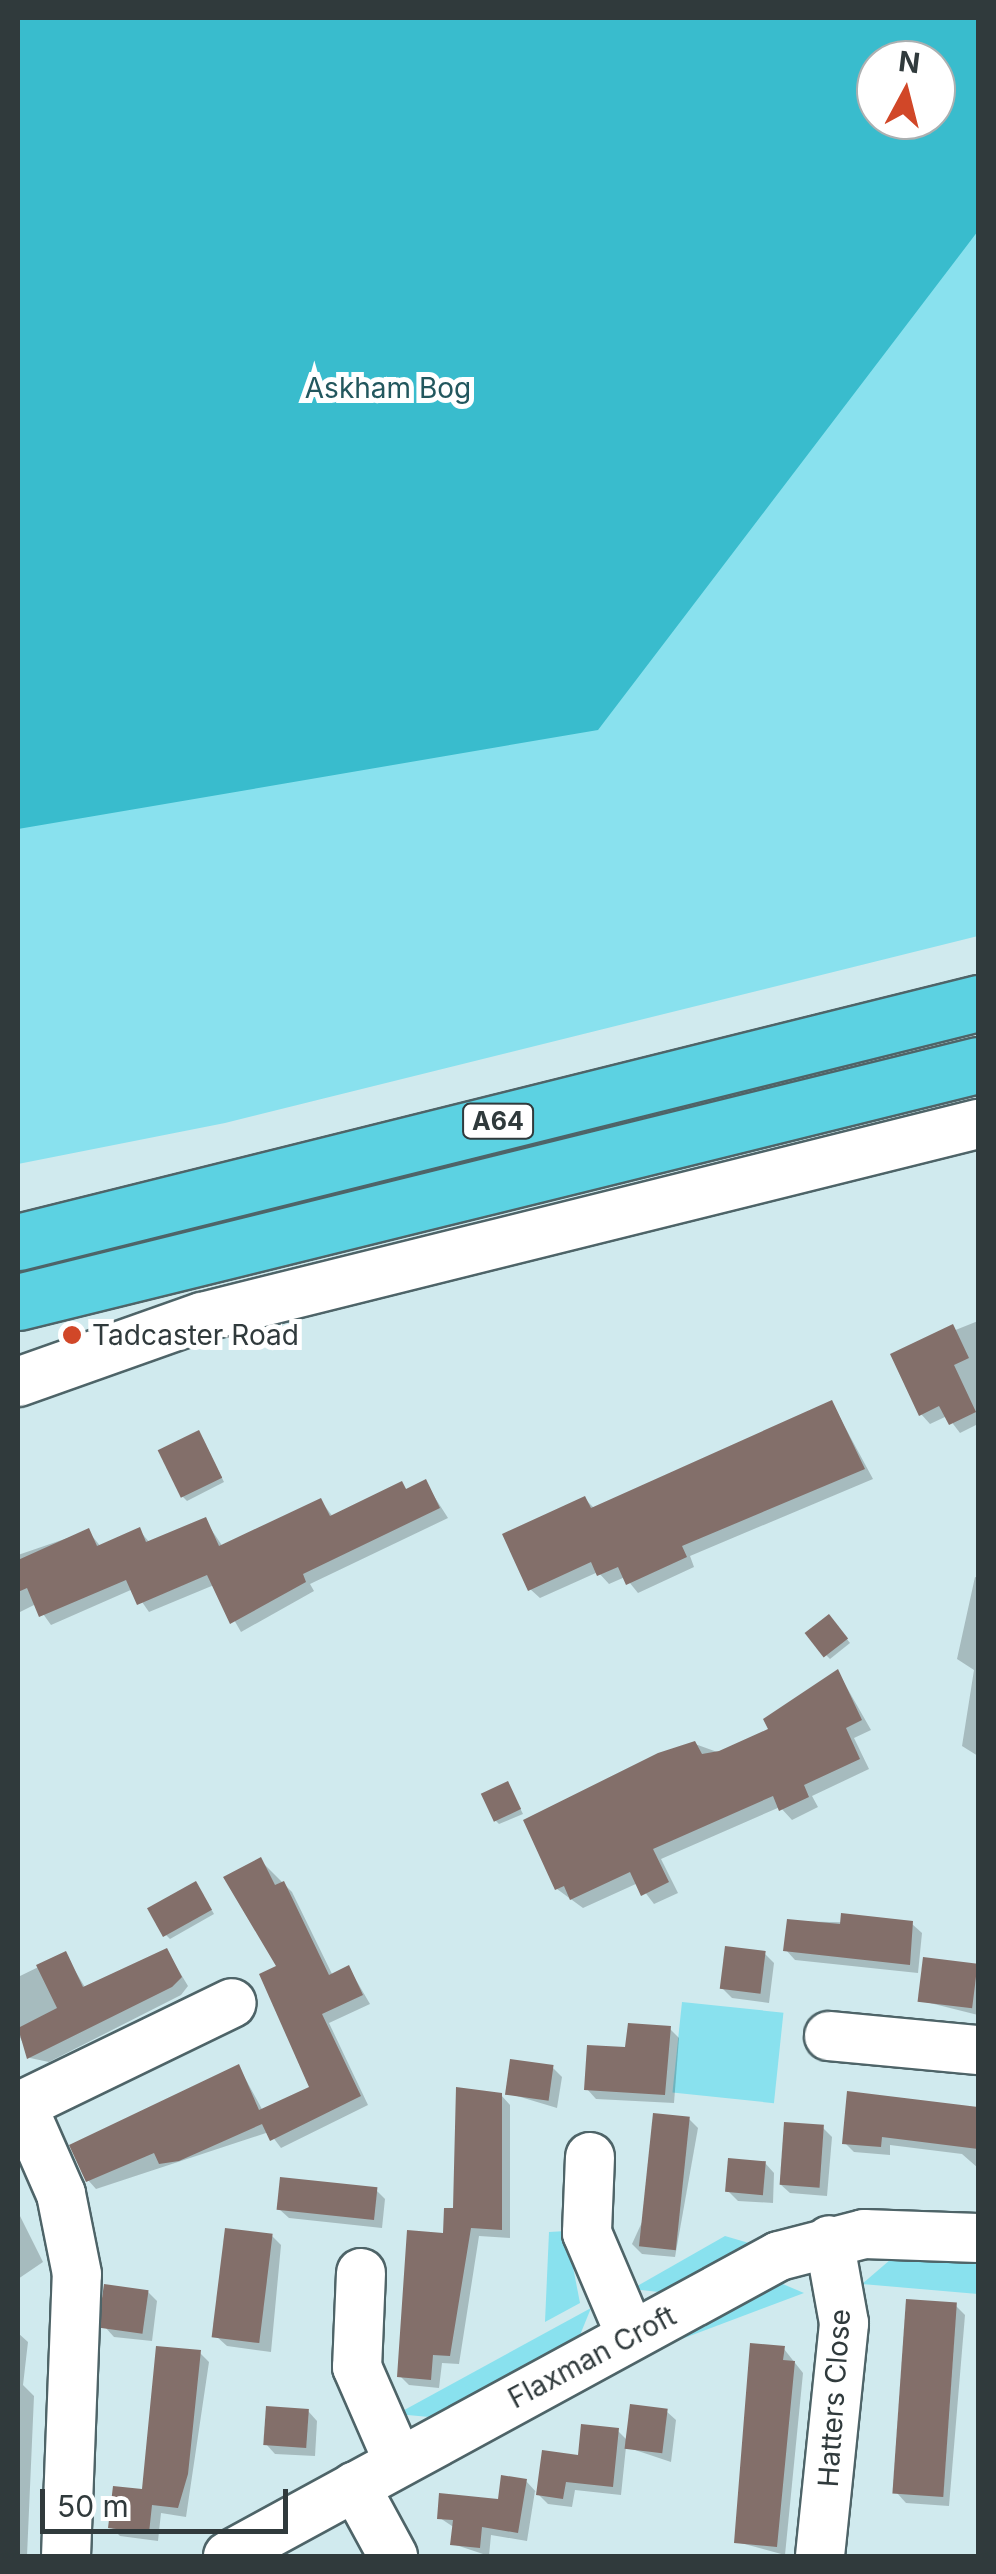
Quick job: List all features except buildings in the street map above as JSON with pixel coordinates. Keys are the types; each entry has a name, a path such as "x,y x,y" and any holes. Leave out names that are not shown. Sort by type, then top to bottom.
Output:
{"highway":[{"name":"A64","path":"18,1242 978,1003"},
{"name":"A64","path":"18,1302 978,1066"}],"street":[{"path":"18,1382 202,1316 978,1124"},
{"path":"66,2556 73,2371 71,2228 20,2100 232,2004"},
{"path":"829,2036 978,2050"},
{"path":"590,2157 587,2233 631,2336"},
{"name":"Flaxman Croft","path":"228,2556 754,2267 829,2240 899,2232 978,2238"},
{"name":"Hatters Close","path":"820,2556 844,2322 829,2240"},
{"path":"361,2273 357,2367 398,2461"},
{"path":"355,2486 393,2556"}],"green space":[{"name":"Askham Bog","path":"18,18 978,18 978,936 225,1123 18,1164"},
{"name":"Askham Bog","path":"18,18 978,18 978,231 598,730 18,829"},
{"path":"682,2002 783,2013 774,2103 672,2093"},
{"path":"566,2231 580,2303 545,2322 549,2232"},
{"path":"725,2236 759,2246 668,2293 632,2289"},
{"path":"897,2254 978,2258 978,2294 862,2284"},
{"path":"778,2282 804,2293 679,2340 680,2330"},
{"path":"591,2308 576,2345 440,2418 397,2414"}],"place":[{"name":"Tadcaster Road","path":"72,1335"}]}
